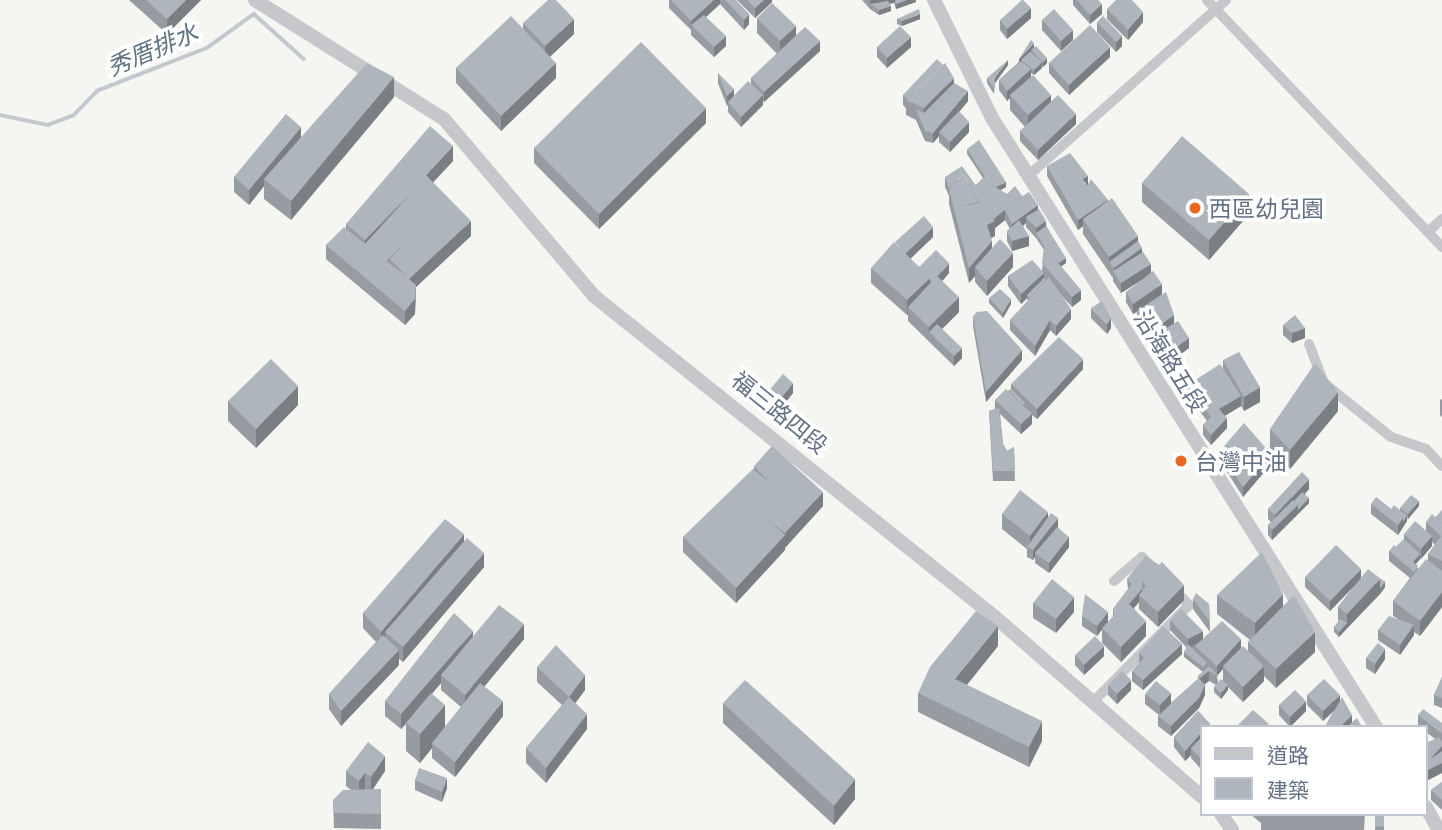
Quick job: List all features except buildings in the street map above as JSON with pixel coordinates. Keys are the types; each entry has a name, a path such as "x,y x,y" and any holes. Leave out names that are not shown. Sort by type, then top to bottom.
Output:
{"street":[{"name":"福三路四段","path":"255,0 342,57 444,118 594,296 684,362 1094,701 1200,795"},
{"path":"1207,0 1442,247"},
{"path":"1028,176 1226,0"},
{"name":"沿海路五段","path":"936,6 1028,176 1375,725"},
{"path":"1428,232 1442,219"},
{"path":"1309,344 1324,383 1391,437 1426,449 1442,466"},
{"path":"1094,701 1189,605 1142,557 1114,581"},
{"path":"1428,811 1439,830"}],"waterway":[{"name":"秀厝排水","path":"0,115 48,125 74,115 97,91 207,48 254,14 304,59"}],"place":[{"name":"西區幼兒園","path":"1195,208"},
{"name":"台灣中油","path":"1181,461"}]}
